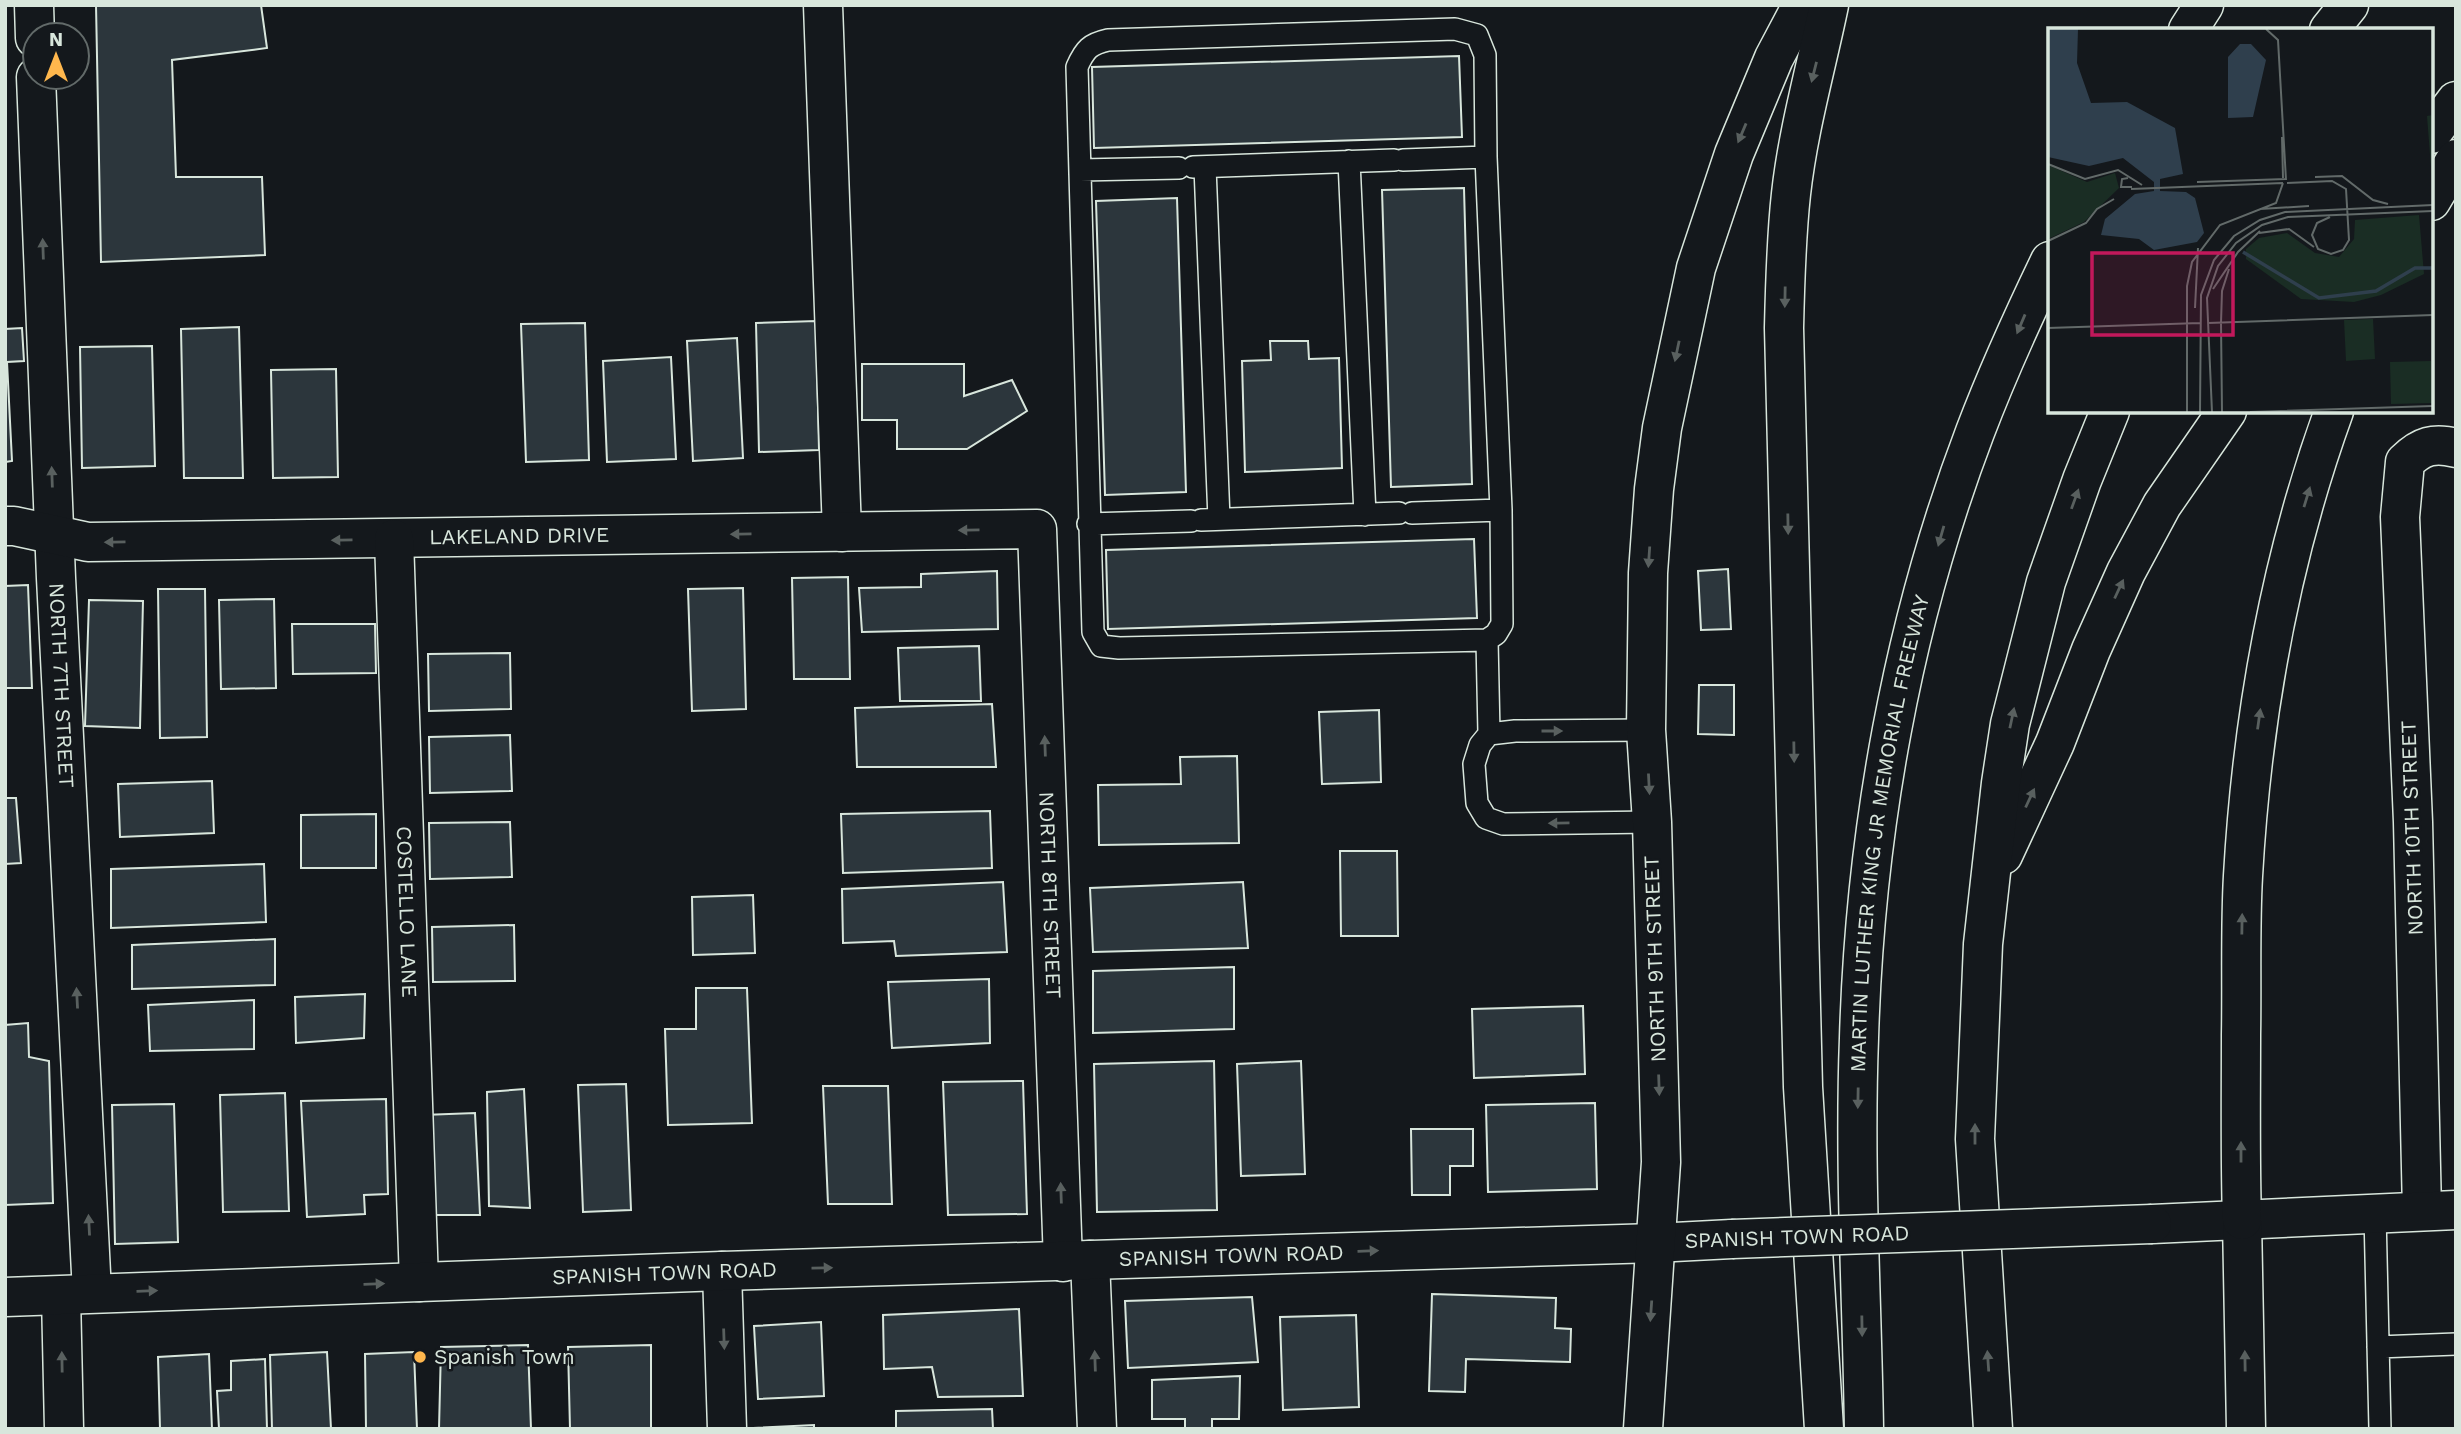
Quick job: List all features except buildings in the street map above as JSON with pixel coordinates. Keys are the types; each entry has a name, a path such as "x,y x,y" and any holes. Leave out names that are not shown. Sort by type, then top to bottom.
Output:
{"main road":[{"path":"823,5 842,532"},
{"name":"NORTH 9TH STREET","path":"1643,1429 1661,1162 1652,822 1646,730 1648,573 1654,489 1664,416 1696,268 1734,154 1774,58 1802,5"},
{"path":"1824,1429 1802,1087 1784,328 1785,256 1791,192 1808,96 1829,5"},
{"path":"2189,28 2204,5"},
{"path":"2331,28 2349,5"},
{"name":"NORTH 7TH STREET","path":"37,91 54,534 77,1294 64,1429"},
{"path":"2433,131 2456,101"},
{"path":"2433,198 2456,159"},
{"name":"MARTIN LUTHER KING JR MEMORIAL FREEWAY","path":"1864,1429 1858,1051 1863,955 1878,815 1903,677 1945,520 1975,431 2048,266"},
{"path":"1993,1429 1975,1139 1983,944 2001,783 2010,724 2046,582 2109,413"},
{"path":"1991,883 2055,743 2091,650 2126,572 2162,505 2226,413"},
{"path":"2246,1429 2242,1220 2243,878 2250,787 2266,670 2281,592 2299,521 2333,413"},
{"name":"NORTH 10TH STREET","path":"2439,1210 2413,822 2400,517 2405,462 2417,450 2429,445 2456,449"},
{"name":"LAKELAND DRIVE","path":"5,526 88,542 1037,529"},
{"name":"NORTH 8TH STREET","path":"1037,529 1077,1261 1097,1429"},
{"name":"COSTELLO LANE","path":"394,539 419,1283"},
{"name":"SPANISH TOWN ROAD","path":"5,1297 722,1270 1655,1243 2439,1210"},
{"path":"722,1270 727,1429"}],"lane":[{"path":"1455,29 1477,34 1485,55 1486,157 1501,510 1503,612 1502,624 1496,634 1487,640 1133,648 1101,646 1093,632 1088,524 1080,170 1077,66 1084,51 1093,43 1108,40 1455,29"},
{"path":"1080,170 1486,157"},
{"path":"1349,161 1365,515"},
{"path":"1192,167 1204,520"},
{"path":"1088,524 1501,510"},
{"path":"1487,640 1489,734 1480,745 1474,764 1477,803 1486,818 1503,824 1652,822"},
{"path":"1489,734 1516,731 1646,730"},
{"path":"2375,1214 2380,1429"},
{"path":"2378,1347 2456,1344"}],"place":[{"name":"Spanish Town","path":"420,1357"}]}
